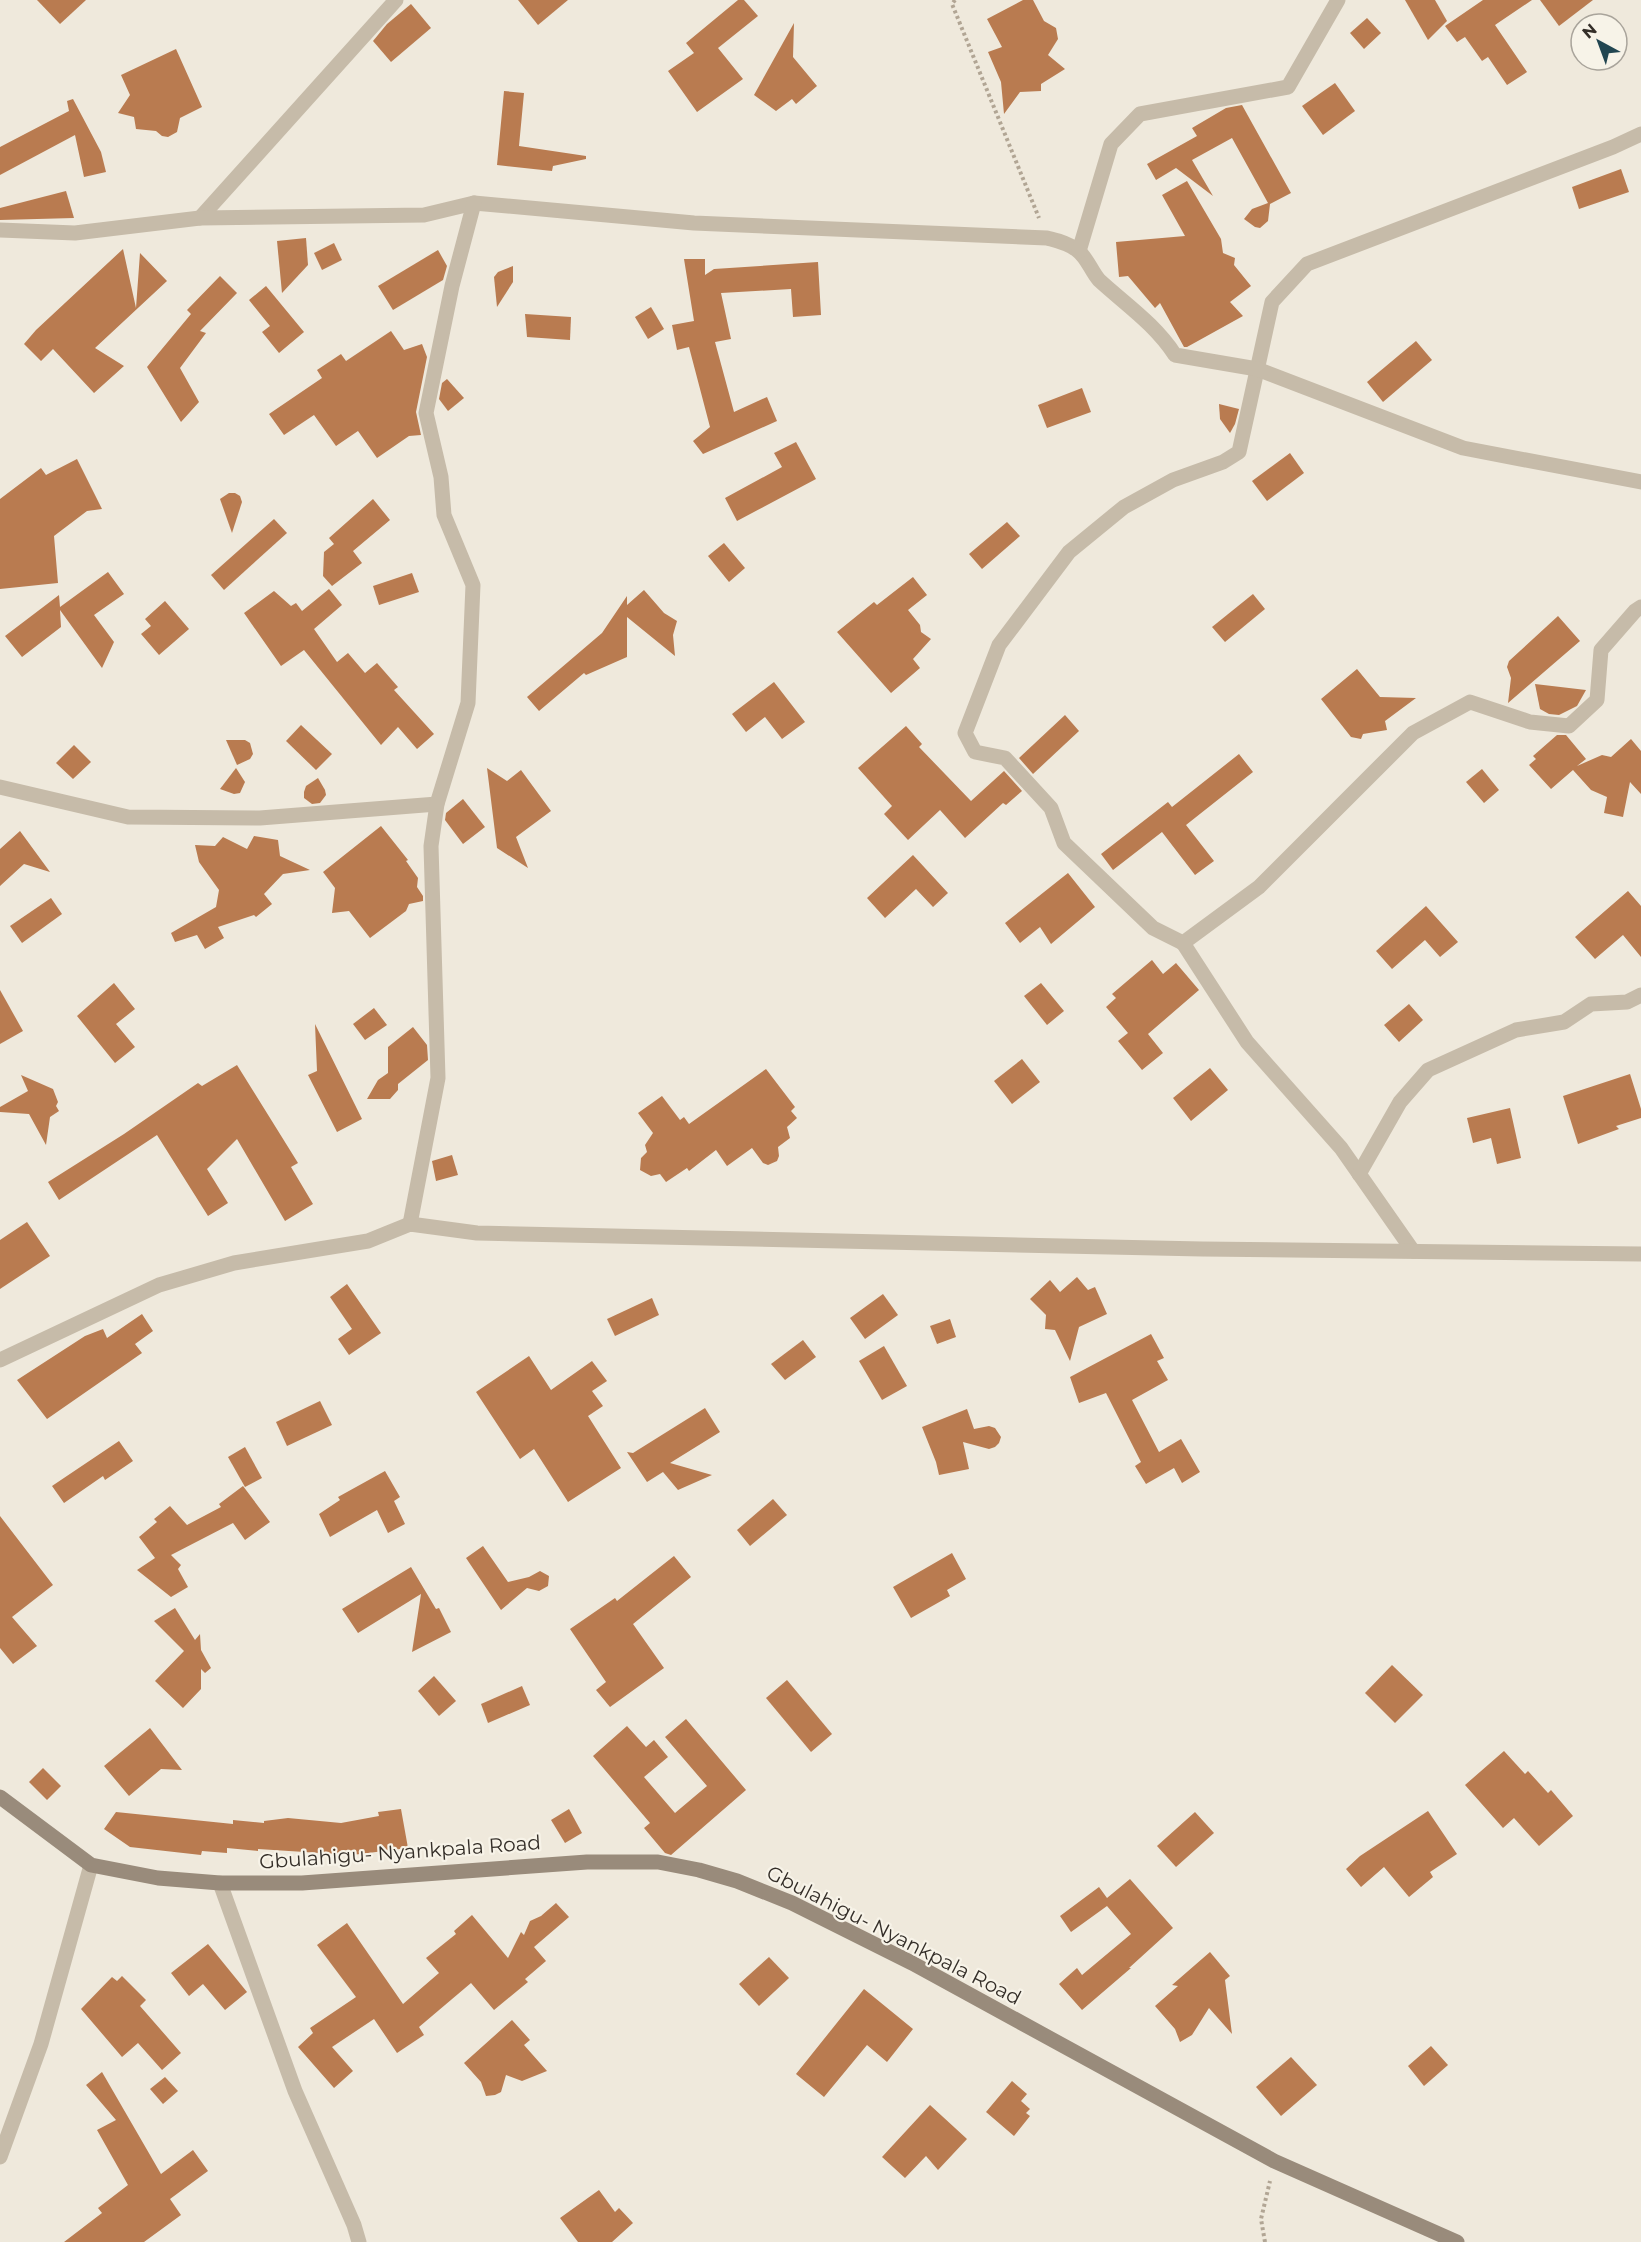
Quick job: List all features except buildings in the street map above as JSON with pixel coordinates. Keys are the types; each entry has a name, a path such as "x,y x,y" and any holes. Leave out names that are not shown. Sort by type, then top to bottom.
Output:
{"street":[{"path":"200,218 396,0"},
{"path":"1079,251 1111,144 1140,114 1288,87 1338,0"},
{"path":"1413,1251 1341,1148 1247,1042 1183,943 1153,928 1064,843 1051,808 1005,758 975,752 964,733 999,645 1069,552 1124,507 1173,480 1223,462 1239,452 1272,302 1307,264 1613,147 1641,134"},
{"path":"410,1224 438,1078 431,846 437,804 468,703 473,585 444,515 441,477 426,413 452,286 474,203"},
{"path":"0,230 75,232 200,218 424,215 474,203 694,223 1047,238 1062,242 1079,251 1097,278 1155,328 1165,338 1175,354 1257,369 1463,448 1641,482"},
{"path":"1183,943 1259,887 1413,733 1470,702 1530,723 1569,726 1597,700 1601,650 1641,607"},
{"path":"0,787 128,818 260,818 437,804"},
{"path":"1359,1174 1400,1102 1428,1070 1516,1030 1564,1022 1591,1005 1627,1002 1641,995"},
{"path":"0,1360 159,1285 234,1263 368,1241 410,1224 477,1233 1202,1249 1641,1254"},
{"name":"Gbulahigu- Nyankpala Road","path":"0,1797 91,1865 158,1878 220,1883 302,1883 587,1862 658,1862 699,1870 737,1881 792,1903 902,1958 1274,2161 1457,2242"},
{"path":"0,2157 40,2044 91,1865"},
{"path":"220,1883 295,2091 354,2225 358,2242"}],"path":[{"path":"955,0 952,4 1047,238"},
{"path":"1265,2242 1262,2219 1274,2161"}]}
